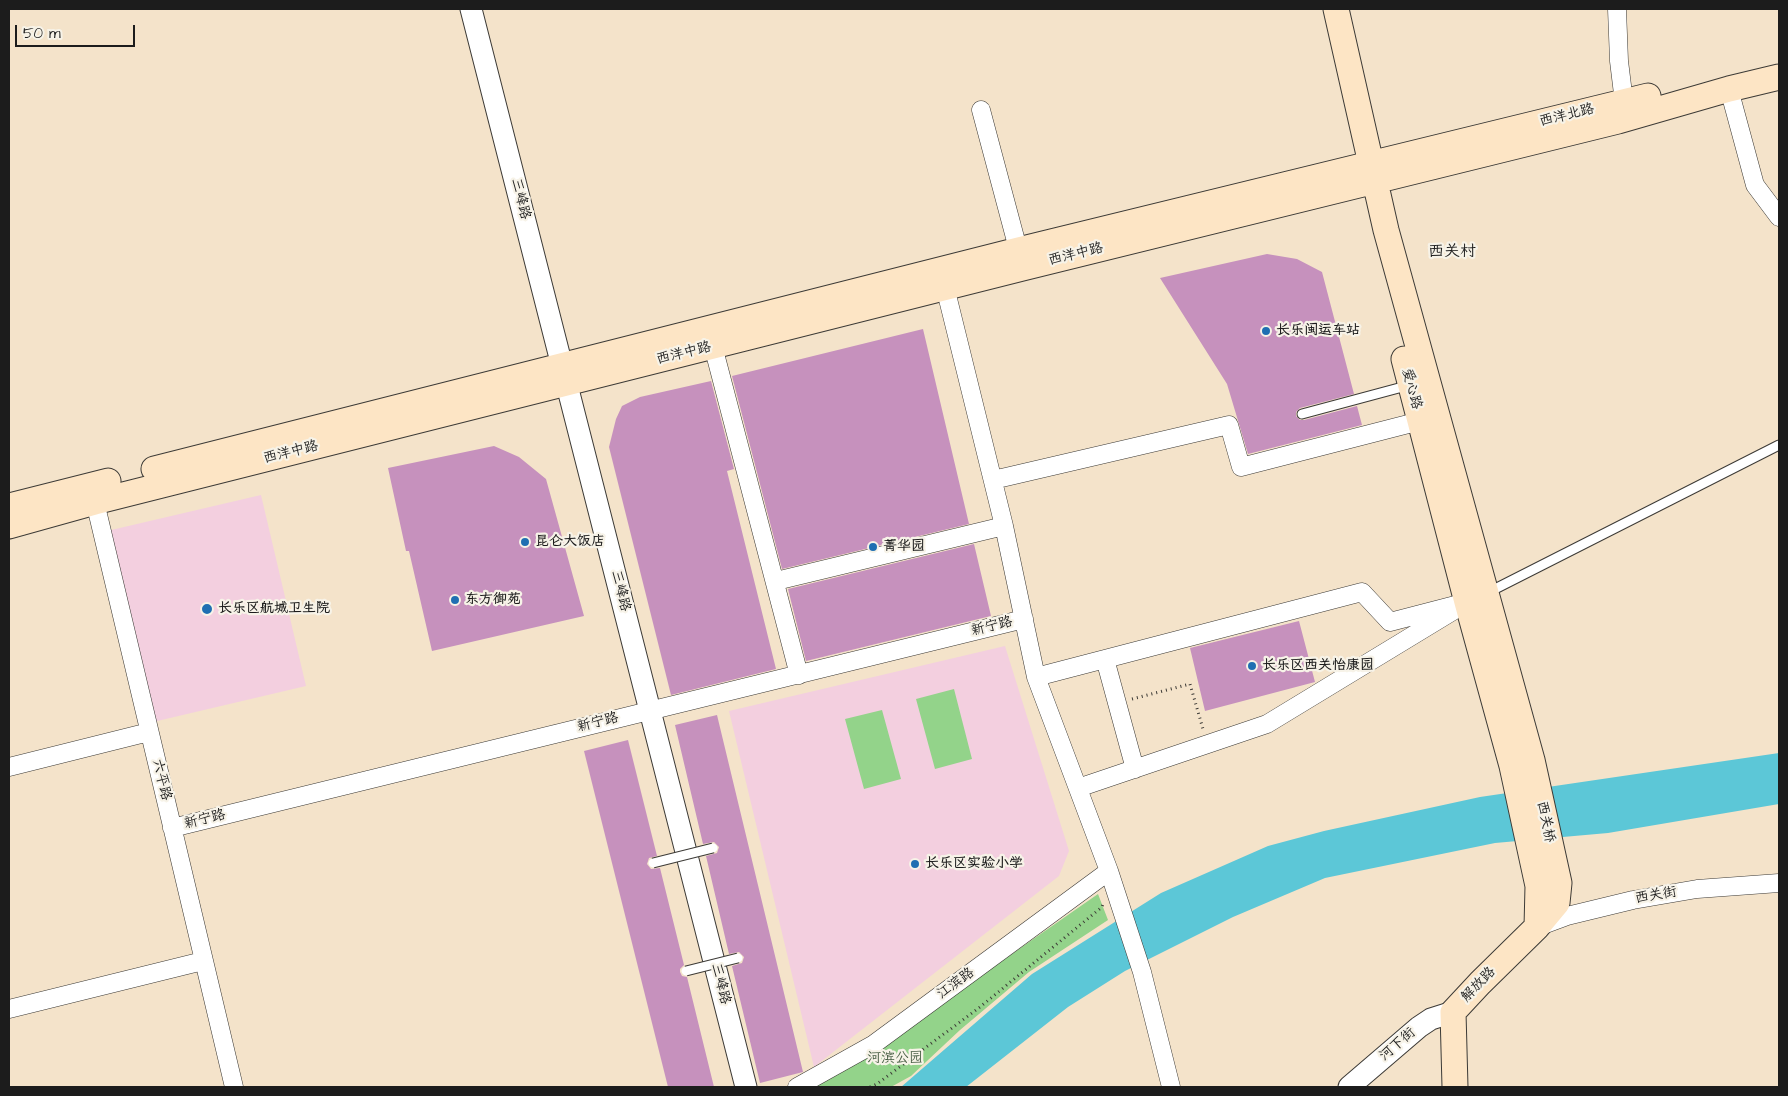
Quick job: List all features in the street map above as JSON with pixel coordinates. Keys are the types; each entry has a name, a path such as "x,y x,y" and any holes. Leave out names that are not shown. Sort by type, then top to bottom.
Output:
{"main road":[{"name":"爱心路","path":"1319,9 1366,175 1386,230 1476,598 1522,763"},
{"name":"爱心路","path":"1336,9 1366,175 1410,385 1476,598"},
{"name":"西洋北路","path":"1366,175 1624,102 1779,62"},
{"name":"西洋北路","path":"1366,175 1618,121 1729,89 1779,77"},
{"name":"西洋中路","path":"10,514 1020,259 1366,175"},
{"name":"西洋中路","path":"10,514 95,502 564,374 713,346 945,288 1020,259"},
{"name":"西关桥","path":"1522,763 1549,885 1537,927"},
{"name":"解放路","path":"1455,1087 1453,1012 1480,982 1537,927"}],"street":[{"name":"三峰路","path":"471,9 746,1087"},
{"path":"1617,9 1619,61 1624,102"},
{"path":"1619,61 1626,57 1626,9"},
{"path":"1729,89 1755,185 1779,217"},
{"path":"981,110 1020,259"},
{"path":"945,288 1004,526 1036,677 1109,871 1142,972 1171,1087"},
{"path":"713,346 776,581 799,675"},
{"path":"993,480 1229,425 1241,467 1420,421"},
{"name":"六平路","path":"95,502 234,1087"},
{"path":"776,581 1004,526"},
{"path":"1036,677 1362,592 1390,622 1476,598"},
{"path":"1078,788 1267,724 1476,598"},
{"name":"新宁路","path":"172,828 1024,620"},
{"path":"1105,659 1135,769"},
{"path":"9,767 149,732"},
{"name":"江滨路","path":"797,1087 874,1044 1109,871"},
{"name":"西关街","path":"1537,927 1567,916 1633,900 1697,889 1779,883"},
{"path":"9,1009 203,961"},
{"name":"河下街","path":"1349,1087 1419,1027 1431,1019 1453,1012"}],"lane":[{"path":"1302,414 1410,385"},
{"path":"1476,598 1779,445"},
{"path":"653,863 714,848"},
{"path":"686,971 738,958"}],"path":[{"path":"1117,703 1190,684 1208,744"},
{"path":"870,1087 877,1084 980,1007 1102,907 1109,871"}],"shaded area":[{"name":"长乐区航城卫生院","path":"261,495 306,686 153,722 107,531"},
{"name":"长乐区实验小学","path":"1005,646 1069,851 1059,876 814,1067 729,711"}],"green space":[{"path":"954,689 972,759 935,769 916,699"},
{"path":"882,710 901,779 864,789 845,719"},
{"name":"河滨公园","path":"1098,894 1108,920 1029,972 960,1030 911,1076 891,1087 811,1087 940,1004"}],"water":[{"path":"1779,753 1779,804 1608,833 1495,843 1325,878 1233,917 1125,971 1068,1007 966,1087 901,1087 1032,974 1161,893 1268,846 1324,831 1480,797"}],"building":[{"name":"长乐闽运车站","path":"1267,254 1297,259 1322,272 1354,394 1300,408 1296,412 1296,416 1300,420 1304,420 1357,406 1362,425 1248,454 1227,384 1160,278"},
{"path":"923,329 969,524 782,569 732,376"},
{"path":"711,381 734,469 727,471 776,669 671,695 609,447 616,419 622,406 640,397"},
{"name":"昆仑大饭店","path":"494,446 519,457 546,479 584,616 432,651 409,551 406,551 388,468"},
{"path":"974,544 991,616 806,661 788,589"},
{"name":"长乐区西关怡康园","path":"1299,621 1315,682 1205,711 1190,648"},
{"path":"717,715 803,1072 760,1083 732,966 742,963 744,957 739,952 729,954 706,856 717,853 719,847 714,842 703,844 675,725"},
{"path":"628,740 657,856 649,858 647,864 651,869 660,868 684,965 680,972 682,976 687,977 714,1087 668,1087 584,751"}],"place":[{"name":"长乐闽运车站","path":"1266,331"},
{"name":"昆仑大饭店","path":"525,542"},
{"name":"菁华园","path":"873,547"},
{"name":"东方御苑","path":"455,600"},
{"name":"长乐区航城卫生院","path":"207,609"},
{"name":"长乐区西关怡康园","path":"1252,666"},
{"name":"长乐区实验小学","path":"915,864"}],"district":[{"name":"西关村","path":"1452,253"}]}
